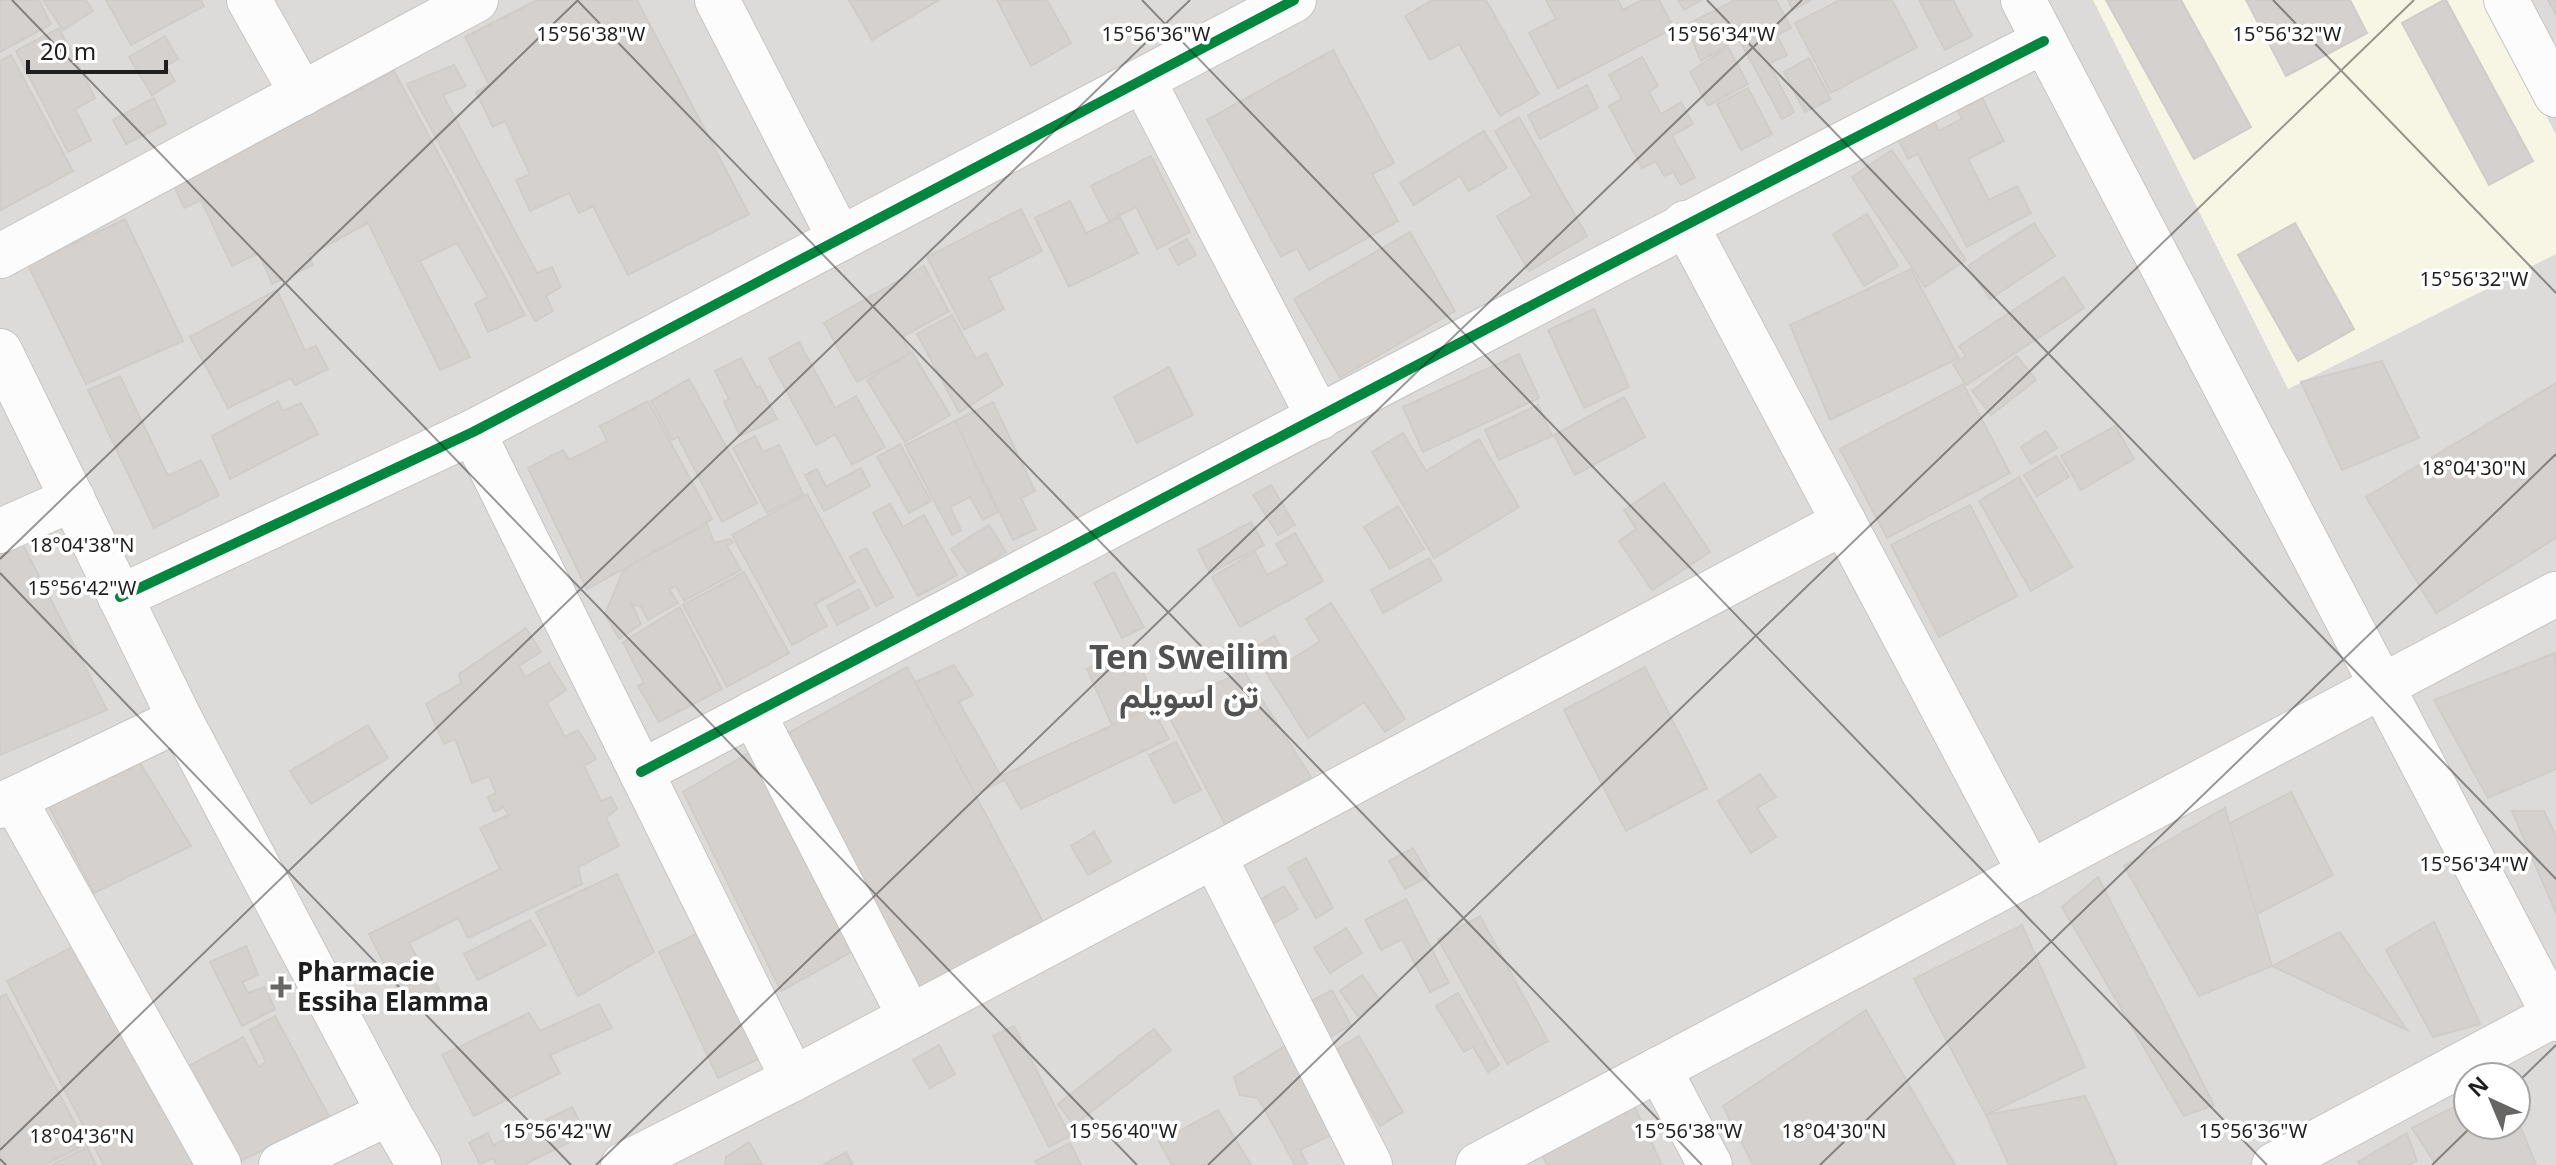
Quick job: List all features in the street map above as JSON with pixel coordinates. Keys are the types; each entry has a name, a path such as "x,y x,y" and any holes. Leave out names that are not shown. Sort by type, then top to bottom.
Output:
{"street":[{"path":"249,0 302,94"},
{"path":"0,256 476,0"},
{"path":"717,0 840,239"},
{"path":"120,597 473,432 1294,0"},
{"path":"2023,0 2555,1017 2274,1165"},
{"path":"2506,0 2553,83"},
{"path":"641,772 1685,223 2044,41"},
{"path":"1143,80 1319,418"},
{"path":"1685,223 2030,873"},
{"path":"0,351 180,719 419,1165"},
{"path":"473,432 793,1079"},
{"path":"0,531 73,499"},
{"path":"623,1165 793,1079 1844,522"},
{"path":"1478,1165 2556,594"},
{"path":"753,713 910,1017"},
{"path":"180,719 7,802 219,1165"},
{"path":"1214,856 1370,1165"},
{"path":"1659,1069 1710,1165"},
{"path":"281,1165 389,1113"}],"shaded area":[{"path":"0,0 2556,0 2556,1165 0,1165"},
{"path":"2093,0 2489,0 2556,135 2556,254 2288,389"}],"building":[{"path":"0,0 39,0 51,24 0,52"},
{"path":"43,0 86,0 93,11 63,30"},
{"path":"106,0 201,0 204,6 131,45"},
{"path":"537,0 637,0 749,214 628,275 593,206 579,213 569,193 530,211 516,180 530,174 505,121 493,127 476,92 489,85 465,37"},
{"path":"849,0 939,0 872,40"},
{"path":"997,0 1047,0 1071,43 1031,66"},
{"path":"1432,0 1486,0 1539,94 1500,116 1459,44 1430,60 1405,16"},
{"path":"1546,0 1618,0 1623,10 1642,0 1659,0 1674,28 1558,88 1529,33 1556,19"},
{"path":"1678,0 1701,0 1684,10"},
{"path":"1735,0 1776,0 1791,28 1777,35 1787,55 1769,64 1794,112 1782,119 1739,39 1701,61 1686,25"},
{"path":"1788,0 1811,0 1793,10"},
{"path":"1840,0 1892,0 1917,47 1831,93 1795,23"},
{"path":"1919,0 1953,0 1972,36 1945,50"},
{"path":"2106,0 2181,0 2251,127 2194,159"},
{"path":"2246,0 2350,0 2367,33 2286,76"},
{"path":"2444,0 2533,161 2489,185 2402,23"},
{"path":"2548,0 2556,0 2556,15"},
{"path":"59,28 95,98 75,109 91,140 68,152 16,51"},
{"path":"165,36 178,59 166,66 175,81 152,95 129,57"},
{"path":"1728,47 1748,84 1708,106 1690,72"},
{"path":"1333,50 1394,163 1372,174 1398,221 1309,270 1297,248 1281,257 1207,120"},
{"path":"11,55 73,171 1,210 0,61"},
{"path":"1642,57 1658,86 1649,92 1661,114 1681,102 1693,124 1672,136 1695,177 1681,185 1673,172 1664,176 1656,161 1642,168 1609,106 1622,99 1609,75"},
{"path":"1809,58 1831,99 1805,112 1784,72"},
{"path":"454,65 466,86 443,95 537,273 552,267 561,287 546,296 553,311 535,321 407,84"},
{"path":"394,71 525,315 488,332 475,304 488,297 457,243 420,261 470,357 440,370 368,223 309,255 313,265 272,284 259,253 232,266 201,200 184,208 174,186"},
{"path":"1587,85 1598,108 1540,139 1528,115"},
{"path":"1748,88 1772,134 1741,150 1717,104"},
{"path":"1977,88 2004,141 1968,159 1989,200 2017,186 2031,213 1967,247 1918,154 1908,159 1894,131 1929,112 1939,131 1962,119 1953,101"},
{"path":"154,98 166,124 126,144 113,120"},
{"path":"1519,117 1587,236 1529,271 1497,216 1532,196 1495,131"},
{"path":"1484,131 1507,168 1469,191 1460,176 1414,205 1400,183"},
{"path":"1892,150 1966,260 1925,287 1852,177"},
{"path":"1151,156 1190,232 1157,249 1136,207 1109,221 1091,186"},
{"path":"1070,201 1086,233 1120,217 1138,253 1069,287 1035,218"},
{"path":"1021,209 1042,251 989,278 1004,309 964,330 927,257"},
{"path":"1867,214 1898,266 1864,286 1833,234"},
{"path":"125,219 183,341 86,384 28,265"},
{"path":"2034,223 2055,256 1990,299 1968,266"},
{"path":"2295,223 2354,329 2298,361 2238,255"},
{"path":"1410,232 1455,311 1340,378 1294,299"},
{"path":"1187,239 1196,255 1178,265 1169,249"},
{"path":"924,266 949,311 902,337 910,353 857,382 824,323"},
{"path":"1911,269 1959,358 1830,420 1790,325"},
{"path":"2064,277 2084,308 1966,385 1953,364 1966,356 1959,346"},
{"path":"277,290 305,351 316,346 328,369 295,385 291,378 228,408 190,337"},
{"path":"1594,309 1629,387 1584,408 1548,330"},
{"path":"952,315 976,359 986,353 1003,385 959,412 917,334"},
{"path":"799,342 835,408 856,396 885,447 852,465 835,434 816,445 769,359"},
{"path":"912,352 950,415 905,442 867,380"},
{"path":"1519,354 1539,398 1423,452 1403,407"},
{"path":"2017,356 2036,380 1991,415 1972,391"},
{"path":"741,358 777,419 740,436 724,402 729,399 715,371"},
{"path":"2382,361 2419,438 2342,470 2301,382"},
{"path":"1169,367 1193,415 1137,443 1114,397"},
{"path":"120,376 168,476 201,460 219,495 154,528 88,390"},
{"path":"689,379 757,503 722,522 678,437 672,440 651,401"},
{"path":"2556,383 2556,538 2436,613 2366,497"},
{"path":"1963,384 2010,473 1887,538 1840,449"},
{"path":"1624,397 1645,437 1575,475 1554,435"},
{"path":"278,401 283,411 301,403 318,434 230,479 212,436"},
{"path":"648,401 712,519 587,589 528,468 563,450 569,460 607,441 600,426"},
{"path":"993,402 1035,491 1021,498 1036,529 1013,540 955,421"},
{"path":"1538,405 1552,436 1499,460 1485,430"},
{"path":"955,421 998,512 983,520 970,497 950,507 961,530 952,535 905,445"},
{"path":"2115,426 2134,459 2081,490 2061,456"},
{"path":"2046,431 2057,448 2031,464 2021,447"},
{"path":"1403,433 1426,471 1479,439 1519,507 1434,558 1372,452"},
{"path":"755,436 763,452 779,445 803,494 767,513 733,448"},
{"path":"900,444 931,501 909,513 877,457"},
{"path":"2056,456 2069,477 2037,496 2024,475"},
{"path":"861,468 870,486 824,511 805,475 817,469 826,487"},
{"path":"2019,477 2072,567 2031,591 1979,501"},
{"path":"1664,483 1710,552 1652,590 1619,541 1636,529 1624,510"},
{"path":"1271,485 1295,525 1278,535 1253,495"},
{"path":"807,494 855,582 815,604 827,626 792,645 732,535"},
{"path":"890,504 903,527 924,515 957,575 918,596 873,513"},
{"path":"1970,505 2017,596 1939,637 1891,545"},
{"path":"1398,506 1424,549 1390,569 1364,527"},
{"path":"1251,522 1264,545 1210,573 1198,550"},
{"path":"707,524 714,543 730,539 733,542 727,546 741,570 684,601 676,586 669,589 678,603 648,620 641,607 632,604 641,624 619,639 605,614 624,569"},
{"path":"989,525 1006,552 969,575 951,549"},
{"path":"17,533 107,710 0,755 0,542"},
{"path":"1295,533 1323,581 1240,627 1212,577 1255,552 1267,575 1288,564 1276,544"},
{"path":"866,548 893,597 876,606 850,557"},
{"path":"1429,558 1442,580 1383,613 1371,590"},
{"path":"744,572 789,653 727,687 683,605"},
{"path":"1114,572 1144,627 1122,638 1094,583"},
{"path":"859,589 869,608 837,625 827,606"},
{"path":"1331,603 1405,719 1385,732 1364,702 1308,738 1252,650 1274,636 1289,661 1320,641 1306,619"},
{"path":"680,607 722,689 659,722 638,686 644,683 623,642"},
{"path":"526,628 541,652 519,666 525,677 549,663 566,690 547,703 565,737 578,730 596,759 584,766 601,801 611,797 617,809 606,818 619,846 578,867 582,884 468,938 458,918 409,943 421,965 425,963 444,999 410,1014 369,934 500,869 480,828 508,815 504,807 494,812 488,797 496,793 489,776 472,783 455,739 444,744 426,704 461,683 459,674"},
{"path":"1131,646 1156,701 1112,725 1087,669"},
{"path":"2555,653 2556,769 2488,798 2434,700"},
{"path":"954,665 973,695 959,702 1001,776 1152,707 1169,739 1021,809 1005,780 974,794 915,682"},
{"path":"907,667 1048,931 921,1000 785,735"},
{"path":"1645,667 1707,788 1626,831 1564,710"},
{"path":"1244,671 1311,777 1289,790 1297,801 1231,836 1164,707"},
{"path":"368,725 388,758 311,804 290,771"},
{"path":"1176,742 1201,790 1174,803 1149,755"},
{"path":"752,751 855,950 781,991 683,792"},
{"path":"137,758 191,846 94,893 49,807"},
{"path":"1760,774 1776,797 1757,808 1776,837 1751,853 1718,801"},
{"path":"2291,792 2333,875 2240,923 2201,838"},
{"path":"2225,808 2272,966 2199,996 2124,866"},
{"path":"2512,811 2544,811 2556,836 2556,913"},
{"path":"1094,832 1111,862 1088,875 1071,846"},
{"path":"1413,848 1429,876 1405,889 1389,861"},
{"path":"1306,858 1333,908 1316,918 1288,868"},
{"path":"617,874 654,952 578,996 536,912"},
{"path":"2098,877 2214,1105 2184,1116 2062,907"},
{"path":"1284,886 1298,909 1271,925 1258,901"},
{"path":"1406,899 1449,983 1430,992 1402,939 1381,950 1365,920"},
{"path":"1480,916 1548,1041 1507,1064 1438,939"},
{"path":"530,920 546,945 478,980 464,954"},
{"path":"2434,922 2480,1024 2433,1037 2386,950"},
{"path":"2022,925 2085,1067 1986,1115 1914,979"},
{"path":"1346,928 1362,953 1330,973 1314,948"},
{"path":"700,932 767,1055 718,1078 659,952"},
{"path":"2340,932 2407,1030 2272,966"},
{"path":"78,944 199,1165 104,1165 7,981"},
{"path":"246,946 258,975 242,982 248,993 265,987 275,1009 242,1026 210,962"},
{"path":"1362,975 1380,1000 1358,1016 1340,991"},
{"path":"1332,990 1351,1025 1328,1038 1309,1002"},
{"path":"1458,993 1499,1065 1488,1072 1473,1047 1464,1052 1436,1006"},
{"path":"6,994 86,1144 45,1165 0,1165 0,997"},
{"path":"599,1004 612,1028 550,1055 560,1073 474,1116 442,1055 529,1013 540,1031"},
{"path":"1866,1010 1955,1165 1753,1165 1723,1106"},
{"path":"275,1016 329,1116 235,1164 185,1068 243,1037 259,1067 266,1062 250,1030"},
{"path":"1014,1026 1070,1136 1049,1147 993,1036"},
{"path":"1154,1029 1171,1050 1074,1125 1058,1104"},
{"path":"1359,1036 1403,1112 1380,1126 1336,1050"},
{"path":"1292,1042 1343,1129 1300,1150 1307,1163 1302,1165 1295,1165 1258,1098 1240,1095 1234,1077"},
{"path":"939,1045 955,1074 930,1088 913,1060"},
{"path":"2085,1096 2117,1165 2009,1165 1986,1115"},
{"path":"1631,1099 1662,1165 1547,1165 1537,1144"},
{"path":"572,1107 586,1134 528,1165 497,1165 493,1158 480,1164 469,1143 488,1133 493,1145"},
{"path":"2452,1108 2452,1141 2526,1141 2536,1165 2436,1165 2412,1128"},
{"path":"1218,1110 1251,1165 1172,1165 1159,1142"},
{"path":"2407,1133 2417,1161 2408,1165 2360,1165 2358,1162"},
{"path":"749,1142 762,1164 725,1165 726,1157"},
{"path":"1070,1143 1081,1165 1038,1165 1035,1161"},
{"path":"87,1147 96,1165 52,1165"},
{"path":"846,1152 853,1165 823,1165"}],"cycle path":[{"path":"120,597 473,432 1294,0"},
{"path":"641,772 2044,41"}],"place":[{"name":"Pharmacie Essiha Elamma","path":"281,987"}],"district":[{"name":"Ten Sweilim تن اسويلم","path":"1189,676"}]}
